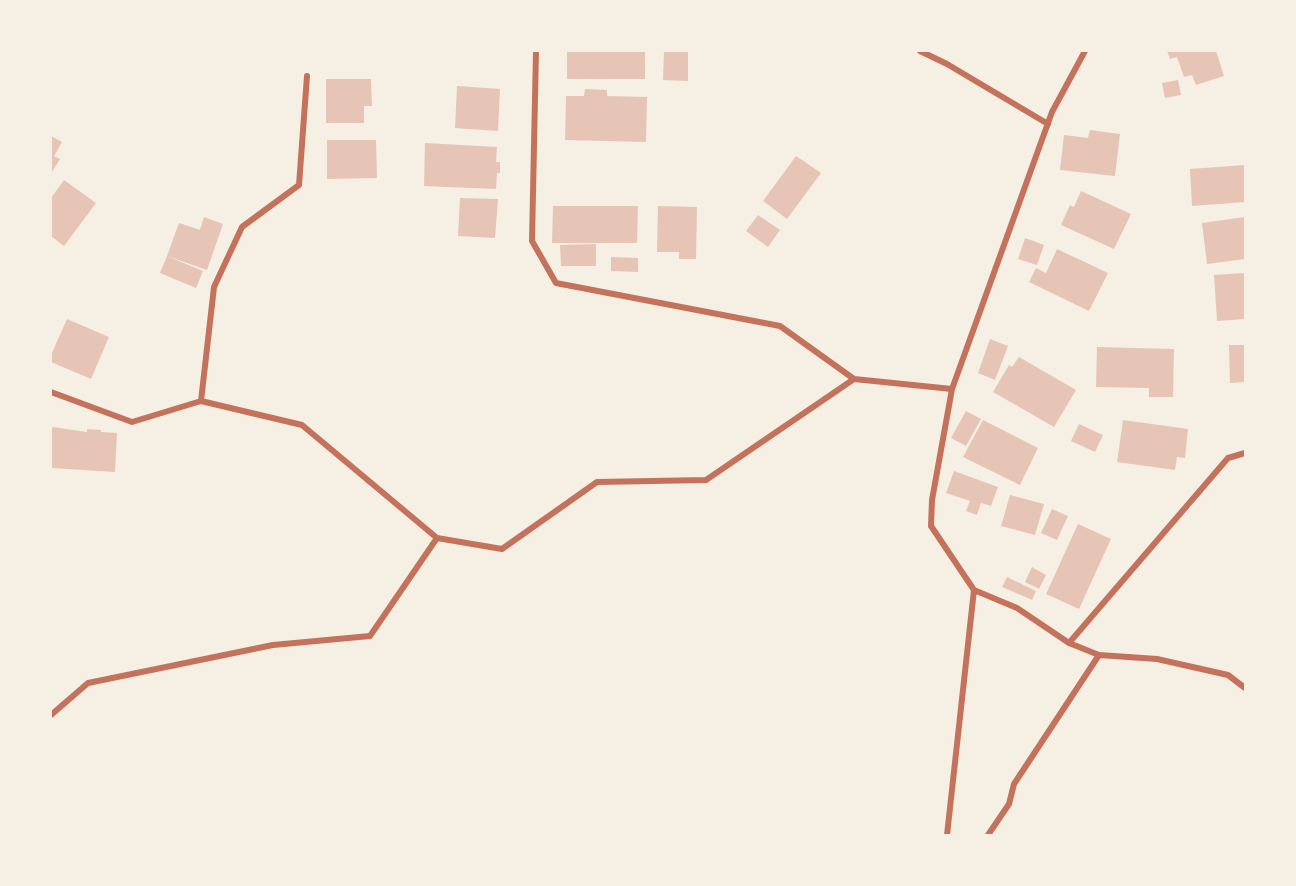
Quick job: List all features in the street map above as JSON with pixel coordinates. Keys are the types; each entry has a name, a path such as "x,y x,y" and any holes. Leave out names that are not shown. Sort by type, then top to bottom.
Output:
{"street":[{"path":"536,51 532,241 556,283 780,326 854,379 952,389"},
{"path":"920,51 947,64 1048,124"},
{"path":"1084,51 1048,124 952,389 932,501 931,526 974,590 1017,608 1070,644 1099,655 1157,658 1228,675 1245,688"},
{"path":"201,401 214,287 242,227 299,185 307,76"},
{"path":"51,392 132,422 201,401 302,425 437,538 502,549 597,482 706,480 854,379"},
{"path":"1070,644 1228,458 1245,453"},
{"path":"51,715 88,683 273,645 370,636 437,538"},
{"path":"947,835 974,590"},
{"path":"988,835 1009,804 1014,784 1099,655"}],"building":[{"path":"567,51 645,51 645,79 567,79"},
{"path":"664,51 688,51 688,81 663,80"},
{"path":"1167,51 1216,51 1224,76 1196,85 1192,75 1184,77 1177,57 1170,59"},
{"path":"326,79 371,79 372,106 364,106 364,123 326,123"},
{"path":"1178,80 1181,95 1165,98 1162,83"},
{"path":"457,86 500,89 498,131 455,128"},
{"path":"585,89 607,90 607,96 647,97 646,142 565,140 566,96 584,96"},
{"path":"1090,130 1120,134 1115,176 1060,170 1064,135 1088,138"},
{"path":"51,136 62,142 54,156 60,159 51,174"},
{"path":"327,140 376,140 377,178 327,179"},
{"path":"425,143 497,147 496,162 500,162 500,173 497,173 496,189 424,186"},
{"path":"796,156 821,173 787,219 763,201"},
{"path":"1245,165 1245,202 1192,206 1190,169"},
{"path":"64,180 96,203 64,246 51,236 51,198"},
{"path":"1081,191 1131,214 1114,249 1061,225 1070,205 1074,207"},
{"path":"460,198 498,199 495,238 458,236"},
{"path":"553,206 638,206 637,243 552,243"},
{"path":"658,206 697,207 696,259 679,259 679,252 657,252"},
{"path":"758,215 780,230 768,247 746,231"},
{"path":"204,217 223,224 207,270 167,256 179,223 200,230"},
{"path":"1245,217 1245,259 1207,264 1202,223"},
{"path":"1025,238 1044,245 1037,265 1018,259"},
{"path":"596,244 596,266 561,266 560,245"},
{"path":"1057,249 1108,273 1089,311 1029,282 1036,268 1046,273"},
{"path":"167,256 203,271 196,288 160,273"},
{"path":"611,257 638,258 638,272 611,271"},
{"path":"1245,273 1245,319 1217,321 1214,275"},
{"path":"67,319 109,337 91,379 51,362 51,355"},
{"path":"990,339 1008,346 995,380 978,373"},
{"path":"1229,345 1245,345 1245,382 1230,383"},
{"path":"1097,347 1174,349 1173,397 1149,397 1149,388 1096,387"},
{"path":"1019,357 1076,390 1054,427 993,392 1009,365 1012,367"},
{"path":"966,411 981,419 966,446 951,438"},
{"path":"983,420 1038,448 1020,485 963,457"},
{"path":"1123,420 1188,429 1185,458 1177,457 1175,470 1117,462"},
{"path":"1079,424 1103,435 1095,452 1071,441"},
{"path":"53,427 87,432 87,429 117,433 115,472 51,468 51,430"},
{"path":"954,471 998,487 991,506 981,503 977,515 966,511 970,501 946,493"},
{"path":"1010,495 1044,504 1035,535 1001,526"},
{"path":"1052,509 1068,516 1057,540 1041,533"},
{"path":"1078,524 1111,539 1079,609 1046,594"},
{"path":"1032,567 1046,575 1039,589 1025,582"},
{"path":"1007,577 1036,591 1032,600 1002,587"}]}
